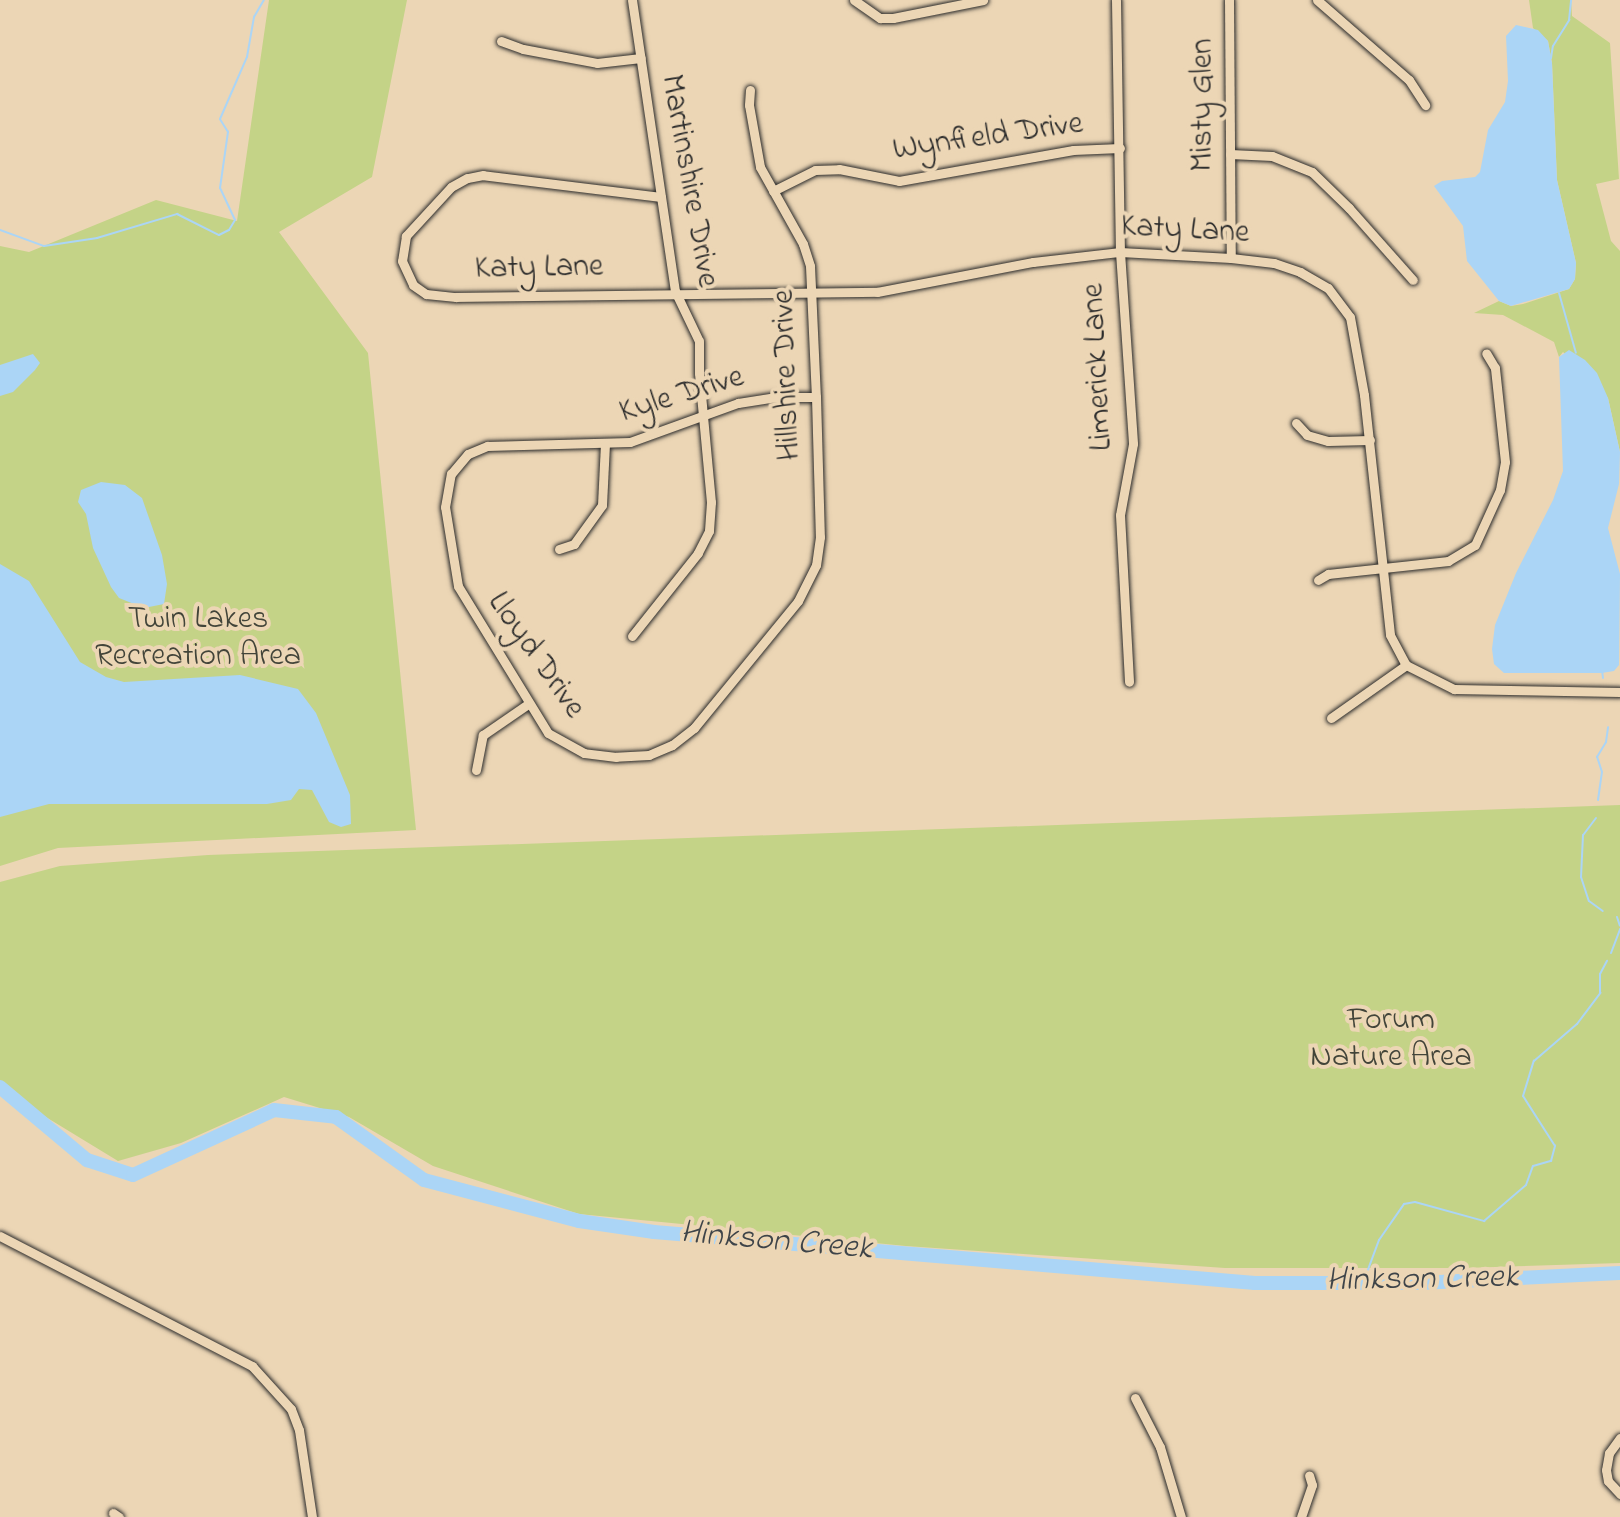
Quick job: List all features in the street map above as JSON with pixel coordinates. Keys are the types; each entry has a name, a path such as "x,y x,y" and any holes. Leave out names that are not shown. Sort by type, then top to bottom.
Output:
{"street":[{"name":"Martinshire Drive","path":"632,0 675,291 699,341 711,502 709,531 698,553 632,636"},
{"path":"854,0 880,18 983,0"},
{"name":"Limerick Lane","path":"1116,0 1120,252 1133,444 1120,526 1129,682"},
{"name":"Misty Glen","path":"1229,0 1231,258"},
{"path":"1317,0 1409,80 1425,105"},
{"path":"501,41 523,49 597,63 641,58"},
{"name":"Hillshire Drive","path":"750,90 755,149 773,191 803,244 810,266 820,537 816,565"},
{"name":"Wynfield Drive","path":"773,191 815,170 839,169 899,181 1073,150 1120,148"},
{"path":"1230,154 1272,156 1312,172 1349,208 1413,280"},
{"name":"Katy Lane","path":"661,197 483,175 467,178 451,187 406,236 402,246 407,275 426,294 456,297 675,291 877,292 1033,262 1120,252 1274,263 1318,281 1341,302 1356,338 1390,635 1406,665"},
{"path":"1318,580 1328,574 1448,561 1475,545 1500,490 1505,462 1495,368 1486,353"},
{"name":"Kyle Drive","path":"468,454 505,443 630,442 754,399 816,397"},
{"path":"1296,423 1307,435 1328,441 1370,440"},
{"path":"559,549 574,544 602,505 605,444"},
{"name":"Lloyd Drive","path":"468,454 451,474 446,493 452,568 465,602 548,733 584,753 616,757 649,755 672,745 694,728 798,601 816,565"},
{"path":"1331,718 1406,665 1454,689 1620,692"},
{"path":"476,770 483,735 528,704"},
{"path":"0,1236 252,1366 291,1409 299,1430 312,1517"},
{"path":"1135,1398 1160,1447 1181,1517"},
{"path":"1620,1438 1609,1453 1606,1470 1608,1481 1620,1494"},
{"path":"1301,1517 1312,1485 1309,1475"}],"green space":[{"name":"Twin Lakes Recreation Area","path":"269,0 407,0 372,177 279,232 368,353 416,830 58,848 0,866 0,246 29,252 156,200 237,221"},
{"path":"1529,0 1571,0 1572,16 1610,43 1619,179 1596,184 1611,241 1620,251 1620,452 1608,398 1563,352 1559,357 1554,342 1503,315 1474,313 1499,301 1511,306 1523,304 1569,289 1575,279 1576,263 1557,180 1552,63 1548,41 1533,28"},
{"name":"Forum Nature Area","path":"1620,805 1620,1263 1464,1268 1225,1268 906,1246 579,1214 433,1166 349,1117 284,1097 181,1143 118,1161 36,1111 0,1081 0,882 60,866 208,855"}],"water":[{"path":"1516,25 1538,30 1548,41 1552,63 1557,180 1576,263 1575,279 1569,289 1511,306 1499,301 1467,261 1463,226 1434,186 1442,181 1475,177 1480,172 1488,130 1505,102 1508,81 1506,36"},
{"path":"1569,350 1585,360 1597,373 1608,398 1620,452 1619,484 1608,528 1620,574 1619,665 1614,671 1602,673 1504,673 1494,664 1495,625 1516,573 1553,500 1563,471 1559,357"},
{"path":"33,354 40,363 35,370 13,392 0,396 0,365"},
{"path":"101,482 125,485 142,498 162,555 167,584 164,604 144,608 119,598 111,587 93,548 86,514 78,502 81,490"},
{"path":"0,564 29,581 80,662 106,677 124,682 240,675 298,689 316,713 350,795 351,824 341,827 329,822 312,790 299,789 291,800 267,804 49,804 0,817"}],"waterway":[{"path":"0,230 44,246 97,238 177,214 219,235 229,230 235,220 220,188 228,132 220,119 247,57 254,17 264,0"},
{"path":"1551,58 1553,46 1569,20 1571,0"},
{"path":"1559,293 1576,353"},
{"path":"1602,670 1603,678"},
{"path":"1598,800 1602,772 1597,757 1606,742 1608,727"},
{"path":"1596,818 1583,835 1581,877 1589,901 1603,911"},
{"path":"1617,917 1620,926"},
{"path":"1611,953 1620,929"},
{"path":"1363,1283 1379,1240 1404,1204 1415,1202 1484,1221 1526,1185 1533,1166 1551,1161 1555,1146 1523,1096 1534,1061 1577,1024 1600,993 1600,974 1607,961"},
{"name":"Hinkson Creek","path":"0,1087 87,1160 133,1175 274,1110 336,1117 424,1180 579,1221 654,1232 1255,1283 1420,1283 1620,1273"}]}
